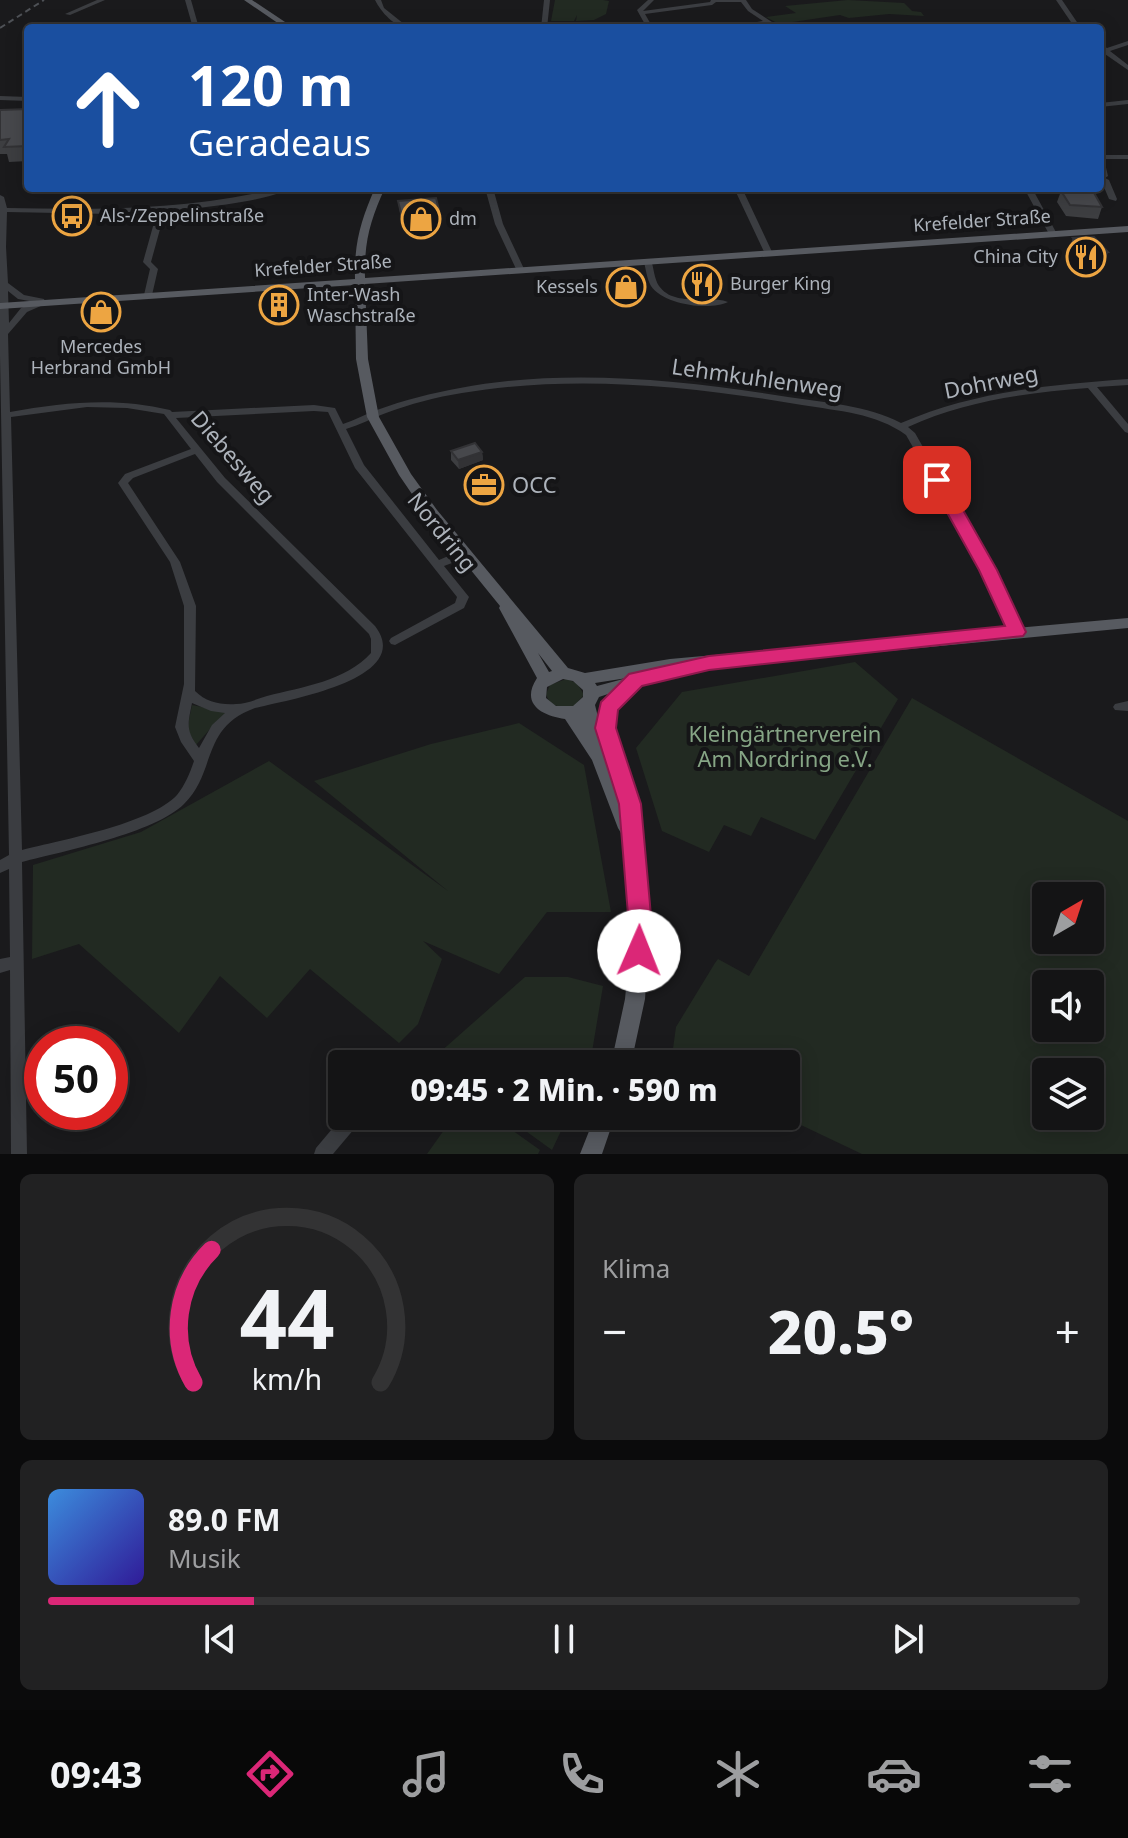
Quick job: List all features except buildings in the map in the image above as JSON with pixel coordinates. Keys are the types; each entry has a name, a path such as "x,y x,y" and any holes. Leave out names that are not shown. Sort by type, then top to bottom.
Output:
{"main road":[{"path":"247,0 269,11 285,24"},
{"name":"Nordring","path":"378,192 359,249 362,359 373,417 405,475 464,554 563,673"},
{"name":"Krefelder Straße","path":"2,306 1128,229"},
{"name":"Nordring","path":"504,604 512,624 545,679"},
{"path":"570,714 588,692 670,665 1128,623"},
{"path":"588,692 709,663"},
{"path":"617,767 590,720 588,692 563,673 545,679 538,691 541,703 553,712 570,714 599,758 632,839"},
{"path":"624,1050 635,999 641,927 630,804 606,728 606,714 613,700 636,680"},
{"path":"591,1154 600,1130"}],"street":[{"path":"68,14 102,0"},
{"path":"188,0 195,24"},
{"path":"378,0 382,9 401,24"},
{"path":"544,24 547,0"},
{"path":"648,0 641,8 648,24"},
{"path":"642,15 712,3 714,0 743,0 750,10 772,24"},
{"path":"1059,0 1075,24"},
{"path":"754,24 769,22"},
{"path":"1104,49 1128,43"},
{"path":"1104,51 1128,68"},
{"path":"0,98 24,99"},
{"path":"1104,105 1128,102"},
{"path":"1104,154 1107,158"},
{"path":"1104,158 1128,157"},
{"path":"1104,182 1113,199"},
{"path":"249,192 252,197"},
{"path":"2,210 161,211 272,192"},
{"path":"491,192 497,206 500,227 521,271"},
{"path":"740,192 769,254"},
{"path":"1030,192 1053,234"},
{"path":"19,1154 8,964 15,858 5,626 7,415 2,306 6,285 0,199 41,212"},
{"path":"148,295 154,269 147,262 161,211"},
{"path":"648,262 655,287 664,294 687,302 724,302"},
{"path":"6,285 26,300 45,302"},
{"path":"3,341 17,316 45,302"},
{"name":"Dohrweg","path":"902,426 927,414 995,397 1128,382"},
{"name":"Lehmkuhlenweg","path":"373,417 383,411 461,390 512,384 569,383 657,385 746,394 841,409 892,420 902,426"},
{"path":"1090,385 1128,430"},
{"name":"Diebesweg","path":"7,415 69,404 134,407 171,415 221,480 377,638 374,657 344,678 240,709"},
{"path":"171,415 321,407 332,410 341,427 373,417"},
{"path":"902,426 910,433 988,570 1017,632"},
{"name":"Nordring","path":"341,427 359,466 463,597 460,605 395,641"},
{"path":"196,450 129,476 123,483 175,562 190,606 188,692 181,727 185,739 199,758"},
{"path":"436,565 464,554"},
{"path":"188,692 197,703 212,708 240,709"},
{"path":"0,867 15,858 156,816 178,803 191,787 208,739 240,709"},
{"path":"322,1154 342,1130"}],"green space":[{"path":"555,0 609,1 606,14 594,20 576,21 577,15 574,21 551,21"},
{"path":"848,0 904,3 924,16 889,14 849,18 840,15 779,24 766,17 796,13 785,6"},
{"name":"Kleingärtnerverein Am Nordring e.V.","path":"855,662 898,699 815,840 761,817 751,836 724,825 709,852 662,831 636,748 682,692"},
{"path":"566,679 577,683 584,695 574,706 557,706 550,702 546,694 550,685"},
{"path":"912,698 1128,821 1128,1154 862,1154 800,1125 800,1050 673,1050 676,1027 718,959 749,976"},
{"path":"192,705 227,712 228,715 196,745 187,729"},
{"path":"519,723 584,765 611,912 547,912 499,974 423,941 442,959 418,1024 399,1043 310,969 267,1018 220,976 179,1033 79,944 32,959 33,865 141,832 269,761 448,891 314,781 431,744"},
{"path":"525,977 568,977 603,986 592,1050 442,1050"},
{"path":"444,1130 512,1130 540,1150 538,1154 427,1154"},
{"path":"524,1130 561,1130 552,1150"}],"railway":[{"path":"0,28 44,0"}],"place":[{"name":"Als-/Zeppelinstraße","path":"72,216"},
{"name":"dm","path":"421,219"},
{"name":"China City","path":"1086,257"},
{"name":"Burger King","path":"702,284"},
{"name":"Kessels","path":"626,287"},
{"name":"Inter-Wash Waschstraße","path":"279,305"},
{"name":"Mercedes Herbrand GmbH","path":"101,312"},
{"name":"OCC","path":"484,485"}],"route":[{"path":"639,951 641,927 630,804 607,734 605,721 608,707 636,680 709,663 1017,632 988,570 937,480"}]}
